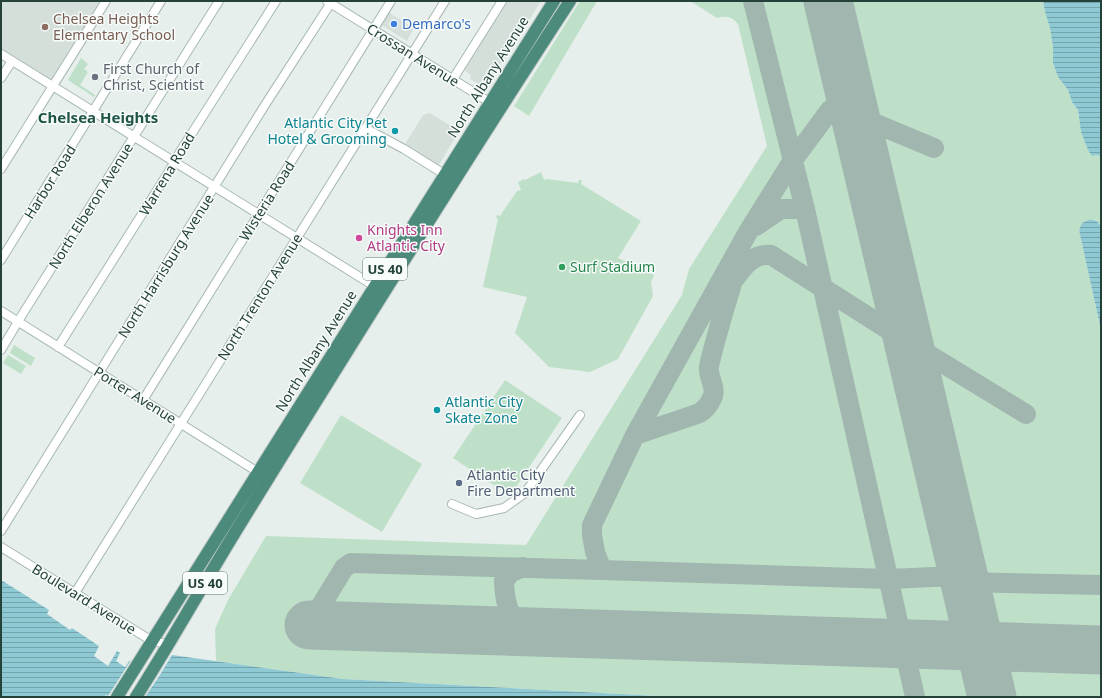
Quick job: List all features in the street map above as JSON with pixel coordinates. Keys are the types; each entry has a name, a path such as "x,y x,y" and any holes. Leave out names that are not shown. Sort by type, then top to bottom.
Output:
{"highway":[{"name":"North Albany Avenue","path":"117,697 264,476 495,105 554,1"},
{"name":"North Albany Avenue","path":"380,290 444,174 570,1"},
{"name":"North Albany Avenue","path":"136,697 169,645 216,564 264,476"}],"street":[{"path":"1,169 106,1"},
{"name":"Harbor Road","path":"1,260 88,122 93,111 161,1"},
{"name":"North Elberon Avenue","path":"1,350 219,1"},
{"name":"Warrena Road","path":"58,347 276,1"},
{"name":"Wisteria Road","path":"143,400 391,1"},
{"name":"North Trenton Avenue","path":"75,593 445,1"},
{"path":"453,80 502,1"},
{"name":"Crossan Avenue","path":"330,2 495,105"},
{"name":"North Harrisburg Avenue","path":"1,531 330,2"},
{"path":"1,54 380,290"},
{"path":"1,78 12,60"},
{"path":"365,128 404,149 444,174"},
{"name":"Porter Avenue","path":"1,311 264,476"},
{"path":"452,504 476,514 504,508 525,493 580,415"},
{"name":"Boulevard Avenue","path":"1,547 153,641 169,645"}],"shaded area":[{"name":"Chelsea Heights Elementary School","path":"1,1 106,1 53,87 1,54"},
{"path":"507,1 541,1 518,39 512,35 510,36 515,41 490,80 485,78 480,85 470,79 471,75 464,70"},
{"path":"388,12 414,28 407,41 380,24"},
{"path":"430,113 459,131 436,170 402,149 423,115"}],"green space":[{"path":"580,1 597,1 529,116 514,106"},
{"path":"690,1 1043,1 1050,28 1053,47 1053,63 1058,77 1068,90 1072,102 1078,110 1081,132 1088,150 1094,156 1099,155 1101,157 1101,226 1095,220 1090,220 1082,223 1079,230 1101,330 1101,697 676,697 343,679 216,661 215,629 228,600 266,536 526,545 682,295 689,269 767,146 738,24 729,17 717,18"},
{"path":"81,58 88,64 84,69 88,72 80,85 95,95 94,97 68,80"},
{"name":"Surf Stadium","path":"541,172 544,180 547,179 578,183 579,180 582,180 581,184 641,221 618,258 654,275 651,282 653,296 618,359 590,372 549,367 515,333 527,297 483,287 498,219 496,217 497,215 500,216 517,191 521,190 518,182"},
{"path":"14,345 35,358 31,366 10,353"},
{"path":"8,355 26,366 21,374 3,363"},
{"path":"505,380 562,418 510,496 453,458"},
{"path":"341,415 422,464 382,532 300,483"}],"water":[{"path":"1043,1 1101,1 1101,157 1098,155 1092,156 1088,150 1081,132 1078,110 1072,102 1068,90 1058,77 1053,63 1053,47 1050,28"},
{"path":"1088,220 1096,221 1101,226 1101,330 1079,230 1082,223"},
{"path":"1,580 49,610 47,614 70,630 72,628 99,646 94,656 108,666 117,651 120,653 116,661 125,667 130,660 158,678 172,655 343,679 676,697 1,697"}],"pier":[{"path":"131,660 158,678 145,697 105,696 108,696"}],"taxiway":[{"path":"753,1 805,209 915,697"},
{"path":"934,148 869,121 852,105 844,103 837,104 830,110 793,160 748,232 635,435 592,525 595,552 602,570 889,579 956,576 964,582 1101,585"},
{"path":"756,226 781,209 805,209"},
{"path":"733,281 744,267 753,259 758,256 771,255 908,342 1026,414"},
{"path":"635,435 697,414 705,409 709,404 714,392 709,373 709,366 735,274"},
{"path":"309,625 344,568 351,563 602,570"},
{"path":"523,567 510,573 504,581 506,600 511,614 515,619 529,629 538,633"}],"runway":[{"path":"828,1 992,697"},
{"path":"309,625 1101,650"}],"place":[{"name":"Demarco's","path":"394,24"},
{"name":"Chelsea Heights Elementary School","path":"45,27"},
{"name":"First Church of Christ, Scientist","path":"95,77"},
{"name":"Atlantic City Pet Hotel & Grooming","path":"395,131"},
{"name":"Knights Inn Atlantic City","path":"359,238"},
{"name":"Surf Stadium","path":"562,267"},
{"name":"Atlantic City Skate Zone","path":"437,410"},
{"name":"Atlantic City Fire Department","path":"459,483"}],"district":[{"name":"Chelsea Heights","path":"98,118"}]}
